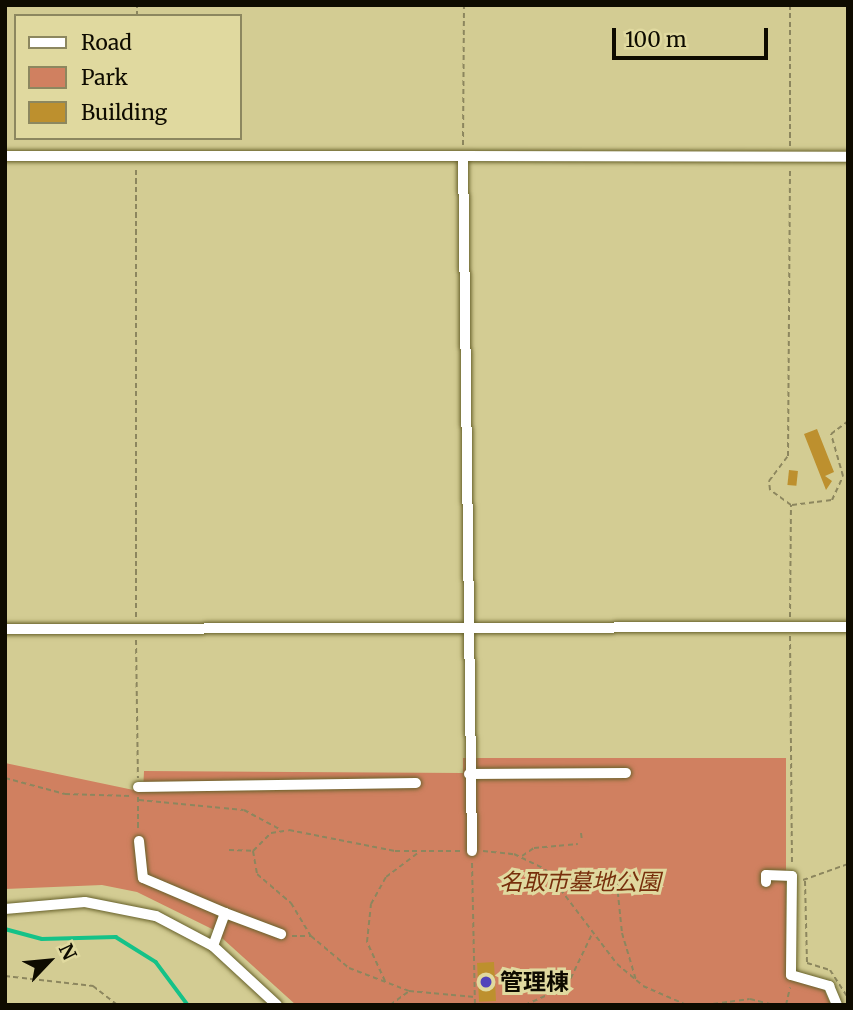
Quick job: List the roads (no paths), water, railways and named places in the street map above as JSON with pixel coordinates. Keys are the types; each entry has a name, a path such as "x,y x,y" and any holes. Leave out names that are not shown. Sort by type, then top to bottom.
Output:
{"street":[{"path":"5,156 848,157"},
{"path":"463,156 465,629 469,758 465,830 472,851"},
{"path":"5,629 848,627"},
{"path":"469,774 489,779 579,779 626,773"},
{"path":"138,792 415,783"},
{"path":"139,841 143,878 225,914 281,934"},
{"path":"766,882 766,875 792,876 791,975 829,986 836,1005"},
{"path":"6,909 53,901 115,905 169,921 213,946 276,1005"},
{"path":"213,946 225,914"}],"waterway":[{"path":"5,929 42,939 116,937 156,962 188,1005"}],"place":[{"name":"管理棟","path":"486,982"}],"park label":[{"name":"名取市墓地公園","path":"580,882"}]}
